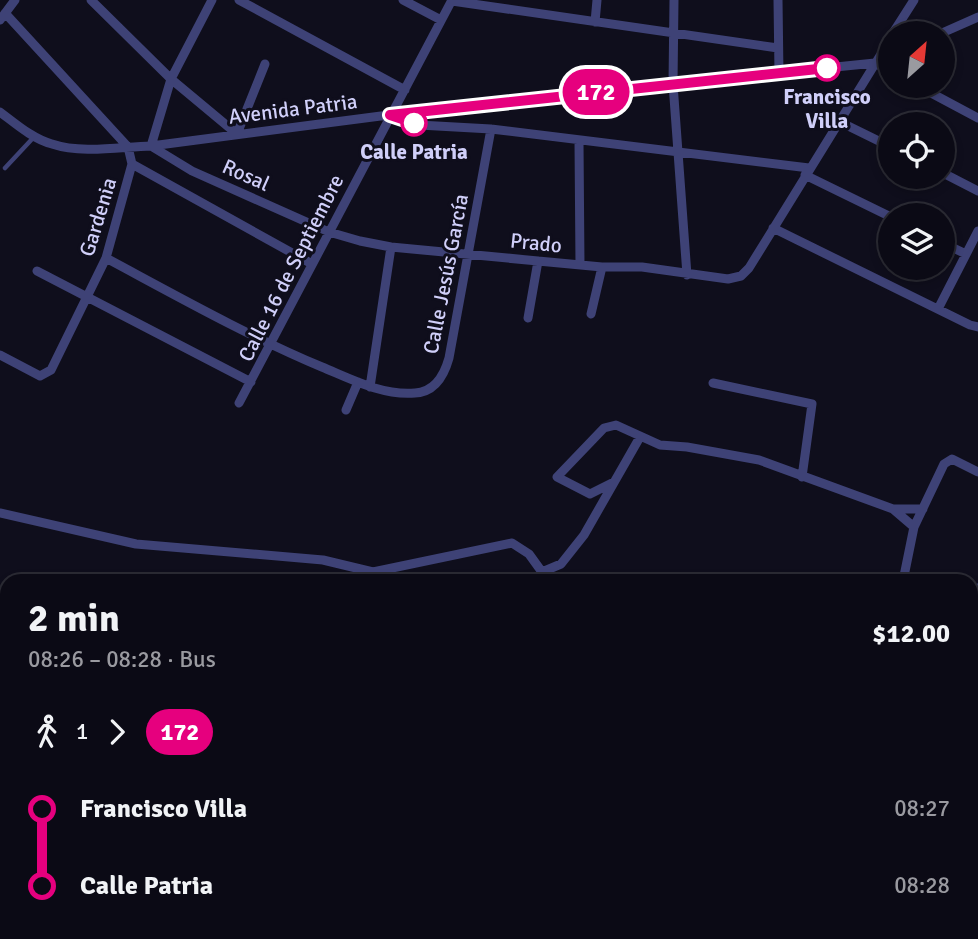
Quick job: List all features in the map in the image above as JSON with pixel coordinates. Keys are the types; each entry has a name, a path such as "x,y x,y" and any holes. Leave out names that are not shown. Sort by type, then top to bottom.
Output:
{"street":[{"path":"15,0 3,17 128,147"},
{"path":"91,0 171,79 237,134 265,64"},
{"path":"151,146 171,79 212,0"},
{"path":"239,0 405,90"},
{"path":"403,0 441,20"},
{"path":"595,22 597,0"},
{"path":"674,0 673,84 687,275"},
{"path":"778,0 779,74"},
{"path":"901,21 914,0"},
{"path":"452,1 778,48"},
{"name":"Calle 16 de Septiembre","path":"239,403 452,1"},
{"path":"956,27 978,18"},
{"path":"878,58 773,228 978,327"},
{"name":"Avenida Patria","path":"0,113 34,136 52,144 73,148 151,146 390,115 878,62"},
{"path":"940,98 978,118"},
{"path":"390,115 419,125 491,129 807,171 878,210"},
{"path":"838,121 878,141"},
{"name":"Calle Jesús García","path":"370,387 416,393 429,390 440,381 446,370 491,129"},
{"path":"579,142 580,265"},
{"name":"Rosal","path":"151,146 192,171 329,232"},
{"name":"Gardenia","path":"0,355 35,374 44,376 51,370 106,258 132,164 128,147"},
{"path":"132,164 312,264"},
{"path":"955,179 978,191"},
{"name":"Prado","path":"329,232 391,247 602,267 642,267 728,279 741,276 773,228"},
{"path":"938,309 978,230"},
{"path":"106,258 271,346 370,387 391,247"},
{"path":"955,249 966,254"},
{"path":"528,318 538,261"},
{"path":"591,314 602,267"},
{"path":"37,271 251,382"},
{"path":"346,410 358,382"},
{"path":"713,383 812,404 802,477"},
{"path":"612,484 590,494 557,477 604,428 616,425 640,437 673,448 687,447 760,460 893,509 923,509"},
{"path":"0,513 136,544 324,560 373,572 512,543 529,554 542,572 561,564 576,544 606,498 640,437"},
{"path":"904,574 914,527 944,464 950,459 978,472"},
{"path":"893,509 914,527"}],"lane":[{"path":"5,168 34,136"}],"bus line":[{"name":"172","path":"414,123 390,115 827,68"}],"place":[{"name":"Francisco Villa","path":"827,68"},
{"name":"Calle Patria","path":"414,123"}]}
